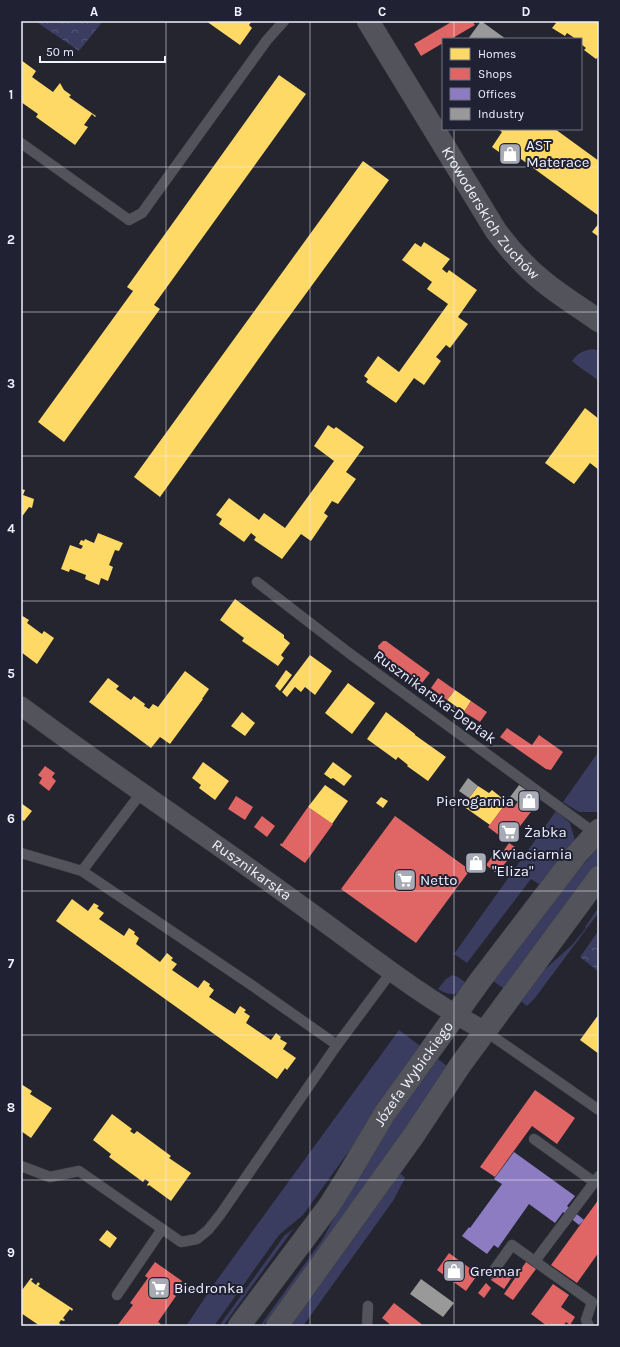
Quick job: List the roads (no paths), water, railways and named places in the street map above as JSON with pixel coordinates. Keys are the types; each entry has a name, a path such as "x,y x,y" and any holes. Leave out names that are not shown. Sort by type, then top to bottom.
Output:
{"street":[{"name":"Krowoderskich Zuchów","path":"368,21 492,224 511,251 527,268 545,283 599,321"},
{"name":"Rusznikarska","path":"21,706 392,971 456,1015 485,1031"},
{"name":"Józefa Wybickiego","path":"239,1326 329,1206 385,1113 456,1015 576,855 597,832"},
{"path":"277,1326 414,1135 451,1077 599,877"}],"lane":[{"path":"21,143 129,220 142,213 267,40 284,21"},
{"name":"Rusznikarska-Deptak","path":"257,582 344,648 597,832"},
{"path":"82,871 141,793"},
{"path":"21,853 82,871 250,984 337,1045"},
{"path":"21,1166 50,1177 79,1171 181,1242 197,1239 208,1230 220,1215 337,1045 392,971"},
{"path":"485,1031 599,1110"},
{"path":"534,1139 597,1179 535,1262"},
{"path":"117,1295 162,1229"},
{"path":"492,1273 512,1245 592,1302 586,1320 589,1326"},
{"path":"367,1326 368,1306"}],"place":[{"name":"AST Materace","path":"510,154"},
{"name":"Pierogarnia","path":"529,801"},
{"name":"Żabka","path":"509,832"},
{"name":"Kwiaciarnia \"Eliza\"","path":"476,863"},
{"name":"Netto","path":"405,880"},
{"name":"Gremar","path":"454,1271"},
{"name":"Biedronka","path":"159,1288"}]}
